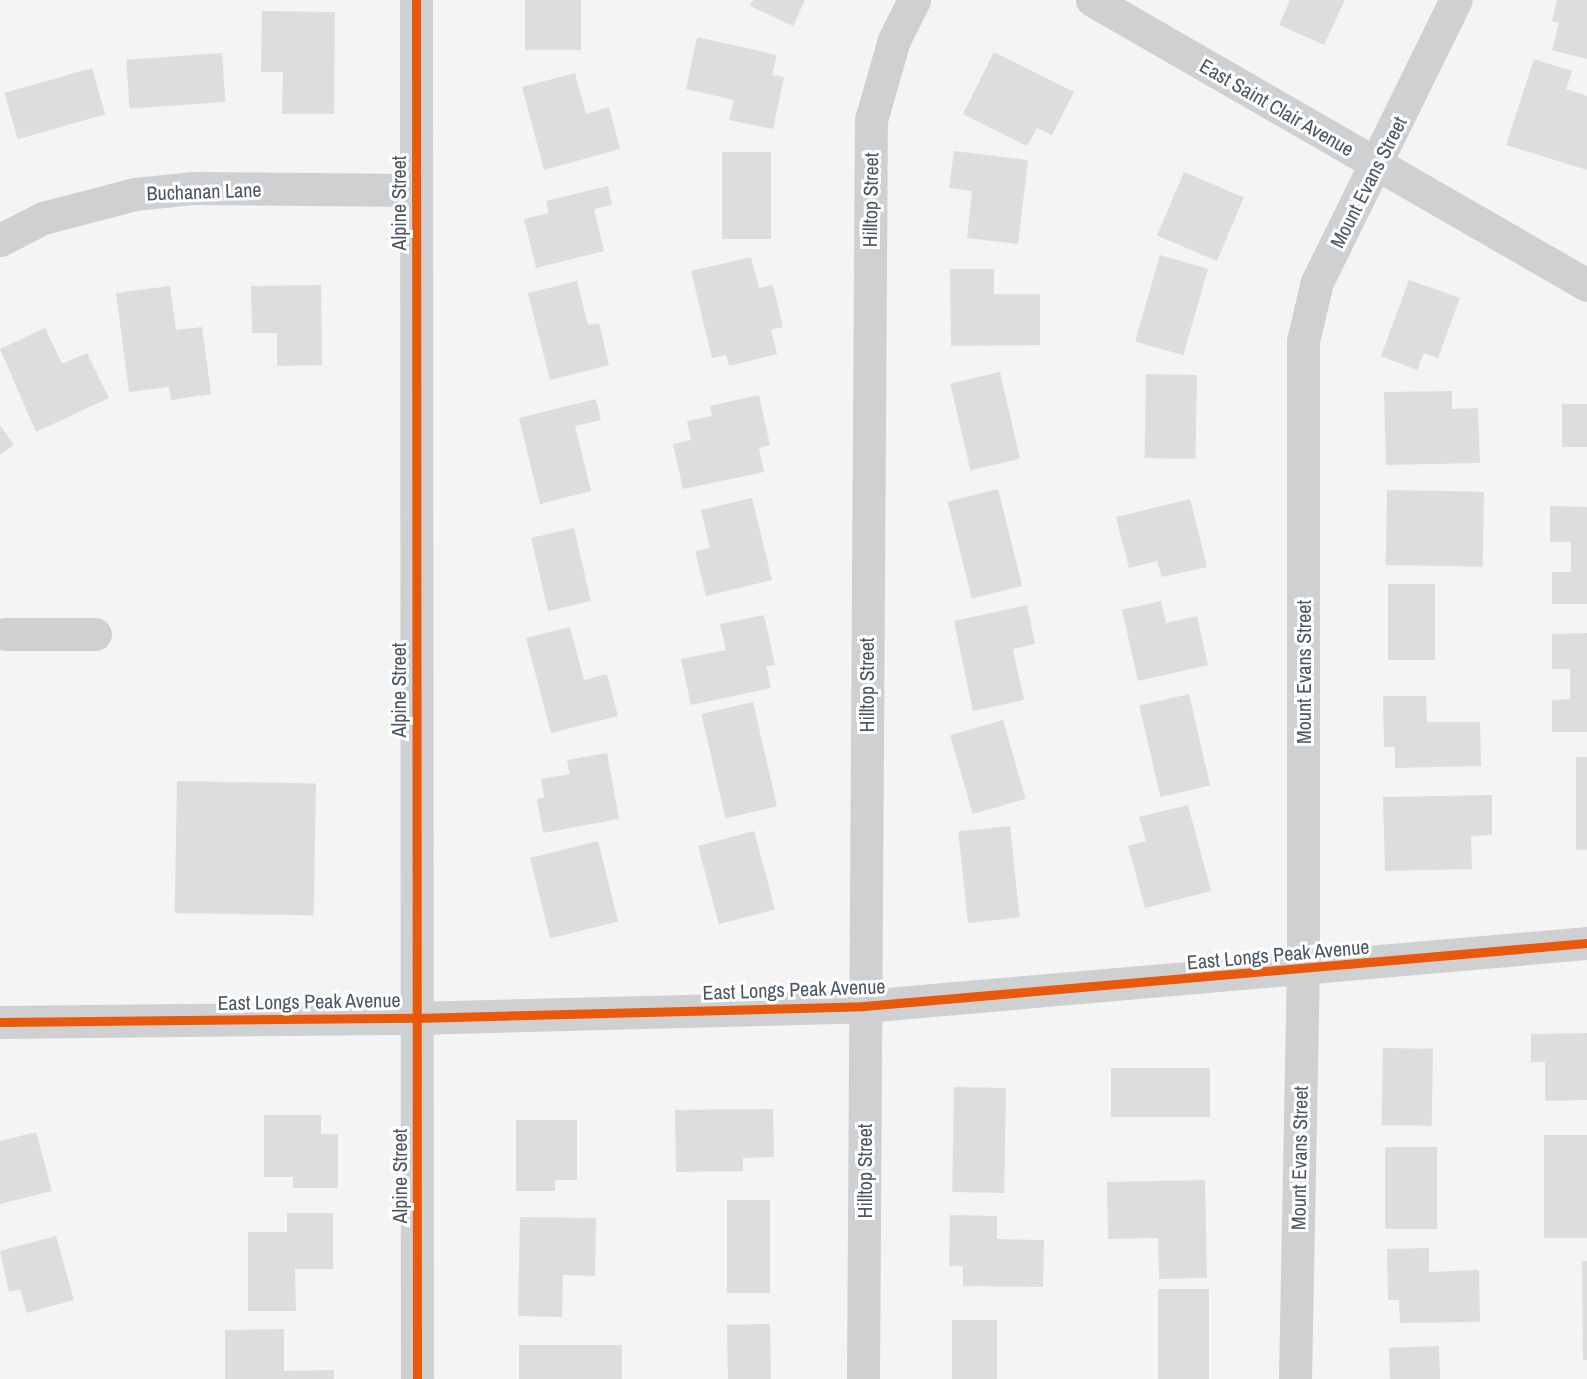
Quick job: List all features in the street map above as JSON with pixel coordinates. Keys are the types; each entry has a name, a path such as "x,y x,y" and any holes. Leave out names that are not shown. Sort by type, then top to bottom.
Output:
{"street":[{"name":"Alpine Street","path":"416,0 417,1379"},
{"name":"Hilltop Street","path":"863,1379 871,120 894,40 914,0"},
{"name":"East Saint Clair Avenue","path":"1092,0 1587,285"},
{"name":"Mount Evans Street","path":"1295,1379 1303,971 1303,341 1317,282 1377,165 1456,0"},
{"name":"Buchanan Lane","path":"0,240 43,218 135,194 192,188 416,190"},
{"path":"5,633 95,633"},
{"name":"East Longs Peak Avenue","path":"0,1022 417,1018 864,1006 1303,971 1587,943"}],"building":[{"path":"525,0 581,0 581,50 525,50"},
{"path":"753,0 805,0 793,26 750,6"},
{"path":"1290,0 1345,0 1324,45 1279,25"},
{"path":"1557,0 1587,0 1587,59 1552,50 1559,23 1552,21"},
{"path":"262,11 335,12 334,114 282,114 283,72 261,72"},
{"path":"697,37 777,55 772,75 784,77 773,129 729,120 734,100 686,89"},
{"path":"994,52 1074,92 1052,135 1037,128 1027,146 963,114"},
{"path":"222,53 225,102 130,109 126,60"},
{"path":"1534,59 1572,71 1566,89 1587,96 1587,170 1506,145"},
{"path":"92,68 105,114 18,139 5,93"},
{"path":"575,73 586,114 609,107 620,149 544,170 522,87"},
{"path":"954,151 1028,160 1018,244 967,238 972,191 949,188"},
{"path":"722,152 771,152 771,239 722,239"},
{"path":"1184,172 1244,197 1217,261 1157,236"},
{"path":"608,186 612,205 594,209 604,251 536,268 524,219 549,213 546,201"},
{"path":"1160,255 1208,269 1183,355 1135,342"},
{"path":"751,257 759,288 773,285 783,327 771,330 777,354 729,366 726,355 712,358 691,271"},
{"path":"950,269 994,269 994,294 1040,294 1040,345 951,346"},
{"path":"1409,280 1460,298 1438,358 1424,353 1417,370 1381,356"},
{"path":"577,281 588,325 599,323 609,365 550,380 528,293"},
{"path":"321,285 322,365 277,366 277,333 252,333 251,286"},
{"path":"170,286 176,330 202,327 211,394 171,400 169,387 129,392 116,293"},
{"path":"45,328 62,364 87,353 109,398 36,432 0,349"},
{"path":"1000,372 1020,459 970,470 950,383"},
{"path":"1146,374 1197,375 1196,459 1145,458"},
{"path":"1452,391 1452,409 1478,408 1480,463 1386,465 1384,392"},
{"path":"759,395 770,445 759,448 764,472 683,489 673,444 691,440 687,421 712,416 710,406"},
{"path":"596,399 601,420 575,426 591,491 540,504 519,418"},
{"path":"1562,404 1587,404 1587,447 1562,447"},
{"path":"0,425 14,445 0,455"},
{"path":"998,489 1022,586 972,599 948,502"},
{"path":"1387,490 1484,492 1483,567 1386,565"},
{"path":"752,498 772,580 706,596 695,551 710,548 701,510"},
{"path":"1190,499 1207,567 1162,577 1157,561 1129,568 1116,517"},
{"path":"1550,506 1587,507 1587,604 1552,604 1552,572 1571,572 1571,542 1550,542"},
{"path":"574,528 591,601 548,611 531,538"},
{"path":"1388,584 1435,584 1435,660 1388,660"},
{"path":"1161,601 1166,623 1197,616 1208,665 1138,681 1122,610"},
{"path":"1027,605 1035,644 1013,649 1024,700 973,711 954,621"},
{"path":"764,615 775,665 766,666 771,688 691,705 681,659 726,650 720,624"},
{"path":"570,627 584,680 607,674 618,716 551,733 526,638"},
{"path":"1587,633 1587,732 1552,732 1552,700 1570,699 1570,669 1552,669 1552,634"},
{"path":"1189,694 1210,786 1160,797 1139,705"},
{"path":"1383,696 1426,696 1427,722 1480,722 1481,766 1395,768 1395,747 1384,747"},
{"path":"753,702 777,806 725,818 701,714"},
{"path":"1003,720 1026,799 973,814 950,735"},
{"path":"607,753 619,819 543,833 537,799 544,797 541,779 570,774 567,760"},
{"path":"1576,757 1587,757 1587,850 1576,850"},
{"path":"177,781 316,783 314,915 175,913"},
{"path":"1492,795 1492,835 1471,836 1472,869 1385,871 1383,797"},
{"path":"1188,805 1211,891 1145,908 1128,846 1146,841 1139,817"},
{"path":"1010,826 1020,917 968,923 958,831"},
{"path":"754,831 775,909 719,924 698,846"},
{"path":"598,841 618,922 550,938 530,858"},
{"path":"1587,1033 1587,1100 1545,1101 1545,1062 1531,1062 1531,1034"},
{"path":"1383,1048 1433,1049 1432,1126 1382,1125"},
{"path":"1111,1068 1210,1068 1210,1117 1111,1117"},
{"path":"954,1087 1006,1088 1004,1193 952,1192"},
{"path":"773,1109 774,1157 743,1158 743,1171 676,1172 675,1110"},
{"path":"264,1115 321,1115 321,1134 338,1134 338,1188 293,1188 293,1177 264,1177"},
{"path":"516,1120 577,1120 577,1180 555,1180 555,1191 516,1191"},
{"path":"36,1132 52,1191 0,1204 0,1141"},
{"path":"1544,1135 1587,1135 1587,1238 1544,1238"},
{"path":"1385,1147 1437,1147 1437,1229 1385,1229"},
{"path":"1205,1180 1207,1278 1159,1279 1158,1238 1108,1239 1107,1182"},
{"path":"727,1200 770,1200 770,1293 727,1293"},
{"path":"287,1213 333,1213 333,1269 295,1269 296,1311 248,1311 248,1232 287,1232"},
{"path":"950,1215 997,1216 997,1239 1044,1240 1043,1287 963,1286 963,1266 949,1266"},
{"path":"520,1217 596,1218 595,1276 563,1275 562,1317 518,1316"},
{"path":"56,1236 74,1300 27,1313 20,1289 9,1292 0,1251"},
{"path":"1429,1248 1429,1272 1479,1270 1480,1322 1400,1323 1399,1300 1388,1300 1387,1249"},
{"path":"1582,1261 1587,1261 1587,1360 1583,1360"},
{"path":"1158,1289 1209,1289 1209,1379 1158,1379"},
{"path":"952,1320 997,1320 997,1379 952,1379"},
{"path":"770,1324 771,1379 728,1379 727,1325"},
{"path":"284,1329 284,1371 334,1370 334,1379 225,1379 225,1330"},
{"path":"519,1345 622,1345 622,1379 519,1379"},
{"path":"1439,1346 1440,1379 1390,1379 1389,1348"}],"cycle path":[{"path":"416,0 417,1379"},
{"path":"0,1022 416,1018 864,1006 1587,943"}]}
